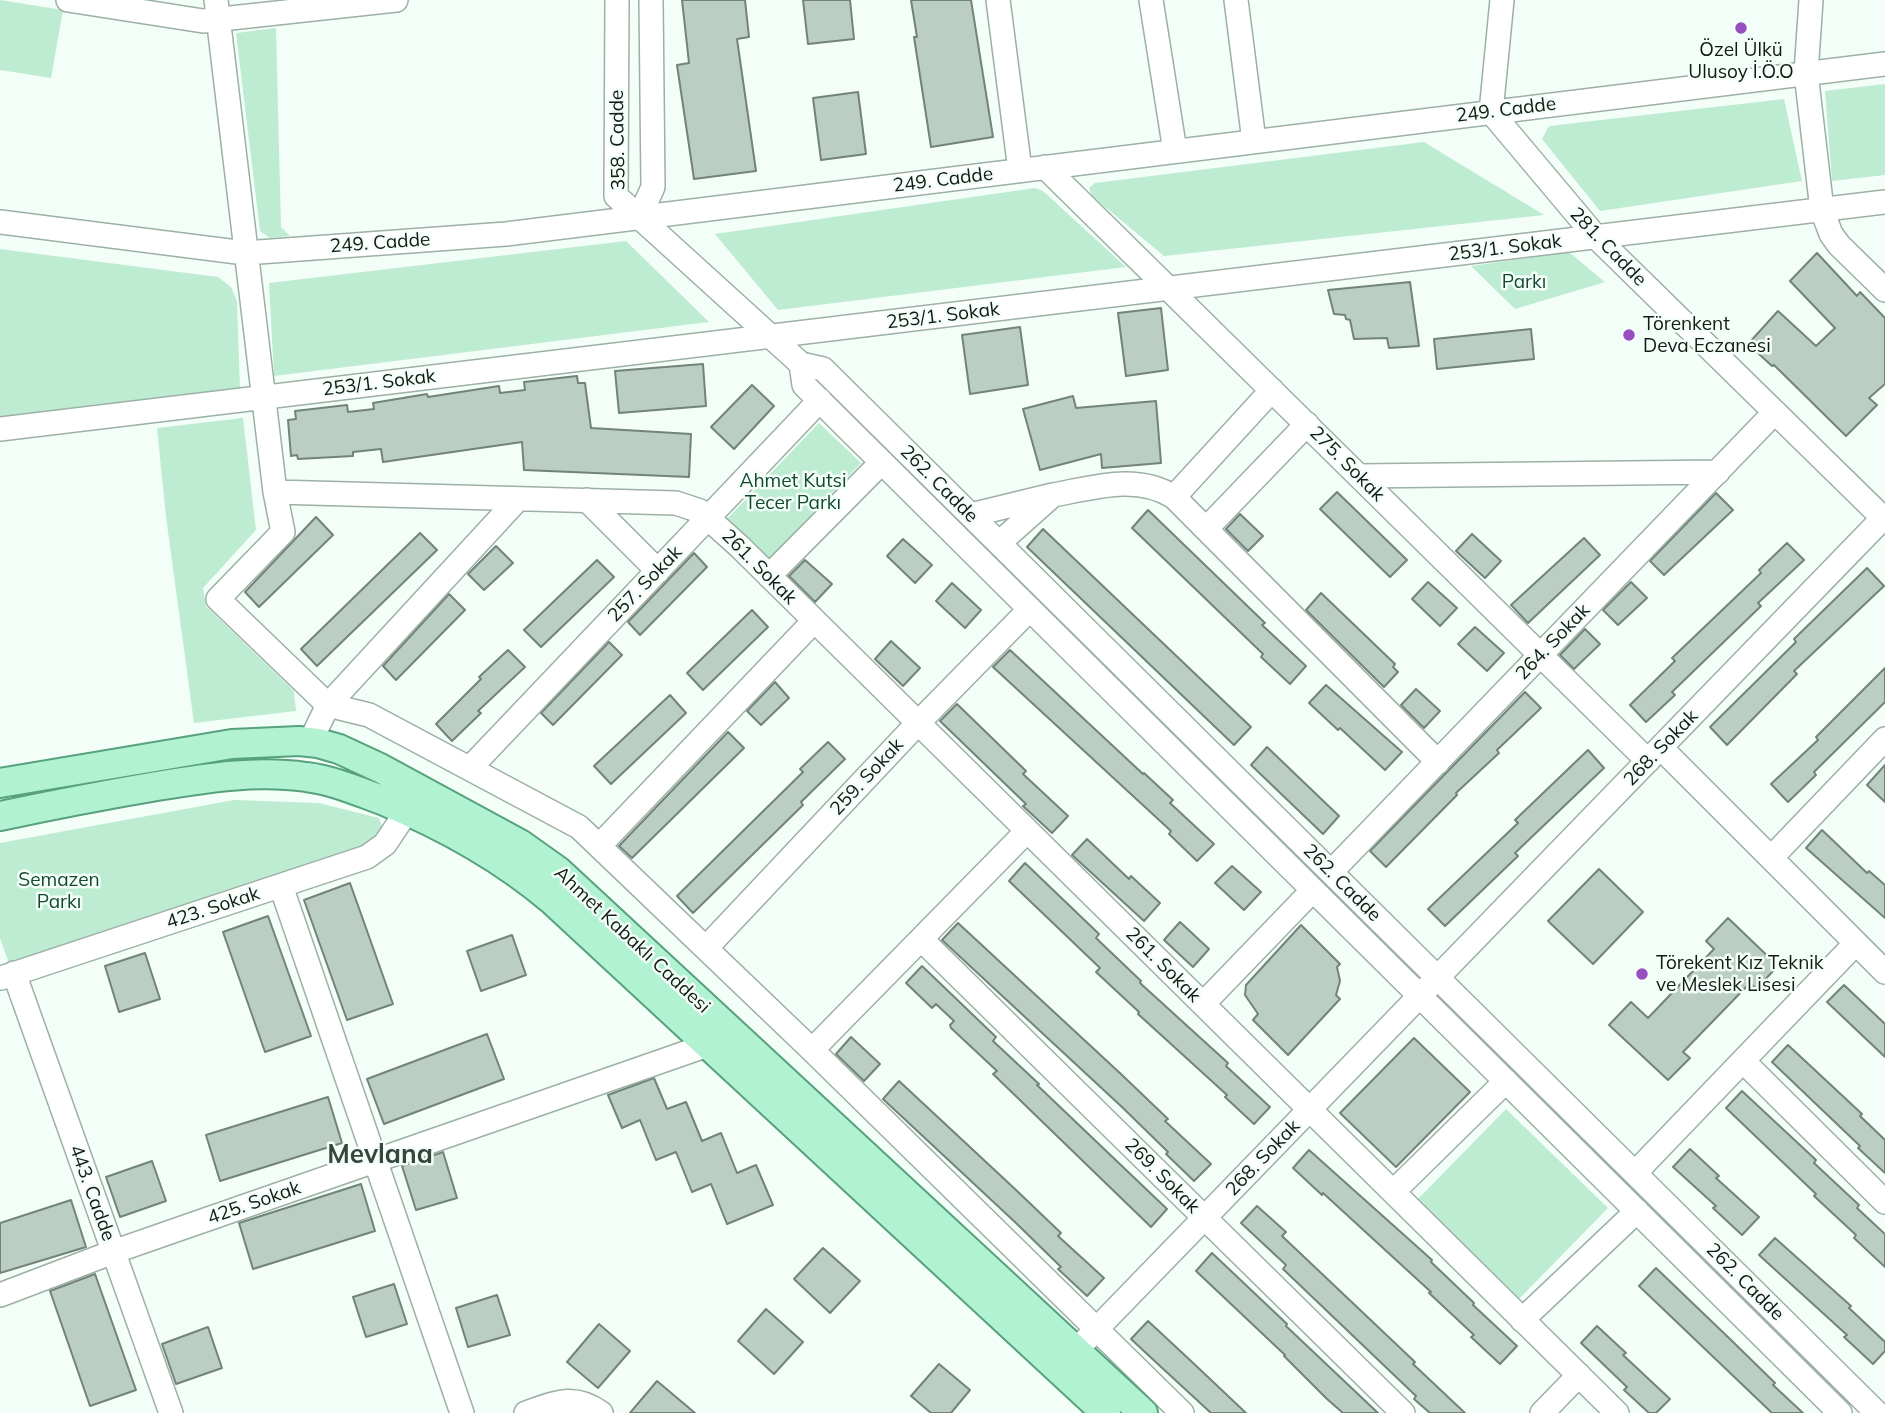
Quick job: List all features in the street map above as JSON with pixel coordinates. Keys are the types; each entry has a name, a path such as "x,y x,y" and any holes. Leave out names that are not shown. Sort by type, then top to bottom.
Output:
{"main road":[{"path":"305,776 310,742"},
{"name":"Ahmet Kabaklı Caddesi","path":"0,783 232,744 310,742 339,749 380,768 501,833 548,863 1143,1413"},
{"name":"Ahmet Kabaklı Caddesi","path":"0,816 73,800 228,775 305,776 351,788 407,811 485,851 539,889 1106,1413"}],"street":[{"path":"68,0 187,20 217,10 396,0"},
{"name":"358. Cadde","path":"617,0 616,196 639,218 653,187 651,0"},
{"path":"998,0 1020,170"},
{"path":"1151,0 1175,151"},
{"path":"1236,0 1254,141"},
{"path":"1491,112 1502,0"},
{"path":"1811,0 1806,73 1822,210 1831,234 1839,245 1885,290"},
{"path":"217,10 262,397 283,532 218,599 328,705 369,715 571,821 600,845 1182,1413"},
{"name":"249. Cadde","path":"0,222 245,253 506,234 1885,64"},
{"name":"281. Cadde","path":"1491,112 1595,237 1884,518"},
{"name":"275. Sokak","path":"1045,167 1541,655 1771,858 1885,972"},
{"name":"253/1. Sokak","path":"0,429 1885,202"},
{"name":"262. Cadde","path":"639,218 801,364 823,369 1877,1413"},
{"name":"262. Cadde","path":"801,364 804,385 1840,1413"},
{"path":"1174,496 1272,390"},
{"name":"257. Sokak","path":"470,768 820,400"},
{"name":"264. Sokak","path":"1331,872 1775,412"},
{"path":"1206,529 1307,425"},
{"path":"769,576 882,462"},
{"path":"1359,475 1718,472"},
{"path":"971,515 1052,495 1114,484 1134,483 1155,487 1174,496 1438,762"},
{"path":"275,492 676,503 695,508 709,517"},
{"path":"999,543 1052,495"},
{"path":"310,742 328,705 517,499"},
{"path":"587,500 658,571"},
{"name":"261. Sokak","path":"709,517 1617,1413"},
{"name":"268. Sokak","path":"1076,1351 1884,518"},
{"name":"259. Sokak","path":"706,948 918,723 1030,609"},
{"path":"600,845 814,621"},
{"path":"1771,858 1885,740"},
{"name":"423. Sokak","path":"7,976 373,854 385,844 407,811"},
{"path":"812,1050 1027,831"},
{"path":"281,886 461,1413"},
{"path":"1203,1004 1313,890"},
{"name":"269. Sokak","path":"921,939 1403,1413"},
{"path":"1635,1173 1856,943"},
{"name":"443. Cadde","path":"7,976 113,1252 171,1413"},
{"name":"425. Sokak","path":"0,1295 113,1252 708,1045"},
{"path":"1743,1061 1885,1202"},
{"path":"1393,1192 1506,1081"},
{"path":"1522,1320 1637,1211"},
{"path":"1542,1413 1579,1375"},
{"path":"527,1413 566,1401 579,1401 601,1413"}],"green space":[{"path":"0,0 63,10 51,78 0,70"},
{"path":"276,28 281,227 290,236 270,238 260,231 236,33"},
{"path":"1885,84 1885,175 1832,181 1825,91"},
{"path":"1784,99 1802,181 1600,211 1542,139 1549,126"},
{"path":"1424,142 1544,215 1164,256 1092,196 1089,188 1095,183"},
{"path":"1035,188 1043,191 1126,267 778,310 715,234"},
{"path":"626,241 709,322 274,376 269,283"},
{"path":"0,249 218,277 231,287 237,301 240,389 0,422"},
{"name":"Parkı","path":"1569,252 1605,282 1515,309 1471,266"},
{"path":"243,418 256,530 203,588 206,606 294,691 296,711 194,723 166,517 157,428"},
{"name":"Ahmet Kutsi Tecer Parkı","path":"819,423 861,463 769,559 727,519"},
{"name":"Semazen Parkı","path":"234,800 319,803 379,818 384,831 380,842 11,969 0,938 0,843"},
{"path":"1506,1109 1608,1208 1519,1299 1417,1200"}],"building":[{"path":"682,0 745,0 749,37 737,39 756,171 694,179 677,65 689,63"},
{"path":"803,0 850,0 854,39 808,44"},
{"path":"911,0 971,0 993,137 931,147"},
{"path":"858,92 866,154 821,160 813,98"},
{"path":"1817,253 1857,296 1860,292 1885,318 1885,384 1869,398 1877,405 1846,436 1774,365 1748,344 1778,311 1816,346 1835,328 1790,281"},
{"path":"1410,282 1419,346 1389,348 1387,338 1354,339 1350,320 1346,319 1345,315 1334,314 1328,290"},
{"path":"1161,308 1168,370 1126,376 1118,313"},
{"path":"1020,327 1028,385 970,394 962,335"},
{"path":"1531,329 1534,359 1437,369 1434,339"},
{"path":"703,364 706,406 619,413 615,371"},
{"path":"577,376 578,383 585,383 591,428 691,434 689,477 524,470 522,442 383,462 381,449 353,452 353,456 298,459 297,455 291,456 288,420 296,419 295,411 347,405 348,412 374,409 373,403 427,394 428,397 499,386 500,393 525,390 524,382"},
{"path":"752,385 774,406 734,449 711,427"},
{"path":"1073,396 1076,408 1156,401 1161,463 1102,468 1101,454 1040,470 1023,409"},
{"path":"1337,492 1407,560 1390,577 1320,509"},
{"path":"1716,493 1733,510 1664,575 1650,561"},
{"path":"1148,510 1306,666 1290,684 1261,657 1263,654 1132,528"},
{"path":"1240,514 1263,536 1248,551 1226,529"},
{"path":"316,517 333,535 259,607 245,592"},
{"path":"1043,529 1251,727 1234,745 1027,547"},
{"path":"420,533 437,550 317,666 301,649"},
{"path":"1472,534 1501,561 1485,578 1456,551"},
{"path":"1584,538 1600,555 1528,623 1511,605"},
{"path":"903,539 932,565 915,583 887,556"},
{"path":"1787,543 1804,560 1758,603 1761,606 1672,692 1675,695 1646,722 1630,705 1675,661 1672,658 1761,573 1759,570"},
{"path":"496,546 513,563 484,590 468,574"},
{"path":"694,553 707,567 640,635 628,622"},
{"path":"597,560 614,577 541,647 524,630"},
{"path":"805,560 832,584 815,602 789,576"},
{"path":"1867,568 1884,586 1794,671 1797,674 1727,745 1710,727"},
{"path":"1428,582 1457,608 1440,626 1412,599"},
{"path":"1631,582 1647,598 1618,625 1603,610"},
{"path":"952,583 981,610 965,628 936,601"},
{"path":"1321,593 1395,664 1393,667 1398,672 1384,687 1306,610"},
{"path":"449,594 465,610 396,680 383,666"},
{"path":"752,610 768,627 703,690 687,673"},
{"path":"1475,627 1504,653 1487,671 1458,644"},
{"path":"1585,629 1600,644 1574,669 1560,655"},
{"path":"891,641 920,668 903,686 875,659"},
{"path":"609,642 622,655 553,725 541,713"},
{"path":"508,650 525,667 478,711 481,713 452,741 436,724"},
{"path":"1010,650 1173,800 1170,803 1214,844 1197,861 1169,834 1171,831 993,667"},
{"path":"1885,668 1885,702 1814,772 1816,775 1788,802 1771,784 1818,740 1816,737"},
{"path":"775,682 789,698 761,725 747,711"},
{"path":"1326,685 1402,752 1385,770 1309,703"},
{"path":"1416,689 1440,711 1424,728 1401,705"},
{"path":"1525,692 1541,708 1497,750 1499,753 1456,793 1457,795 1386,867 1370,851"},
{"path":"670,695 686,713 611,784 594,766"},
{"path":"957,704 1026,771 1023,774 1068,816 1052,833 1023,806 1026,804 940,721"},
{"path":"728,732 744,748 632,858 619,846"},
{"path":"828,742 845,759 801,802 803,805 693,913 677,896 803,772 800,769"},
{"path":"1267,747 1339,816 1323,834 1251,765"},
{"path":"1588,750 1604,768 1515,853 1518,856 1445,926 1428,909 1518,823 1515,820"},
{"path":"1885,765 1885,802 1867,785"},
{"path":"1822,830 1867,873 1869,871 1885,885 1885,918 1806,848"},
{"path":"1087,839 1129,879 1131,876 1160,903 1144,921 1072,855"},
{"path":"1025,863 1099,934 1096,938 1141,981 1140,983 1228,1063 1226,1066 1270,1107 1254,1124 1225,1097 1227,1095 1138,1014 1139,1012 1096,972 1100,968 1009,881"},
{"path":"1232,866 1261,892 1244,910 1215,883"},
{"path":"1599,869 1643,912 1593,964 1548,921"},
{"path":"350,883 393,1004 347,1020 304,900"},
{"path":"268,916 311,1036 265,1052 223,932"},
{"path":"1728,918 1778,966 1756,989 1750,983 1683,1052 1690,1058 1668,1080 1609,1025 1631,1002 1648,1018 1714,949 1706,941"},
{"path":"1180,922 1209,949 1193,967 1164,940"},
{"path":"958,923 1122,1075 1168,1119 1165,1121 1211,1164 1194,1181 1123,1108 942,940"},
{"path":"1301,925 1340,964 1337,967 1340,981 1336,995 1340,999 1288,1055 1253,1020 1258,1014 1245,995 1246,985"},
{"path":"512,935 526,975 481,991 467,951"},
{"path":"145,953 160,999 119,1012 105,966"},
{"path":"922,966 996,1037 993,1041 1039,1084 1037,1085 1167,1209 1151,1227 993,1074 997,1071 951,1028 950,1025 954,1021 936,1004 932,1008 906,983"},
{"path":"1844,985 1885,1024 1885,1057 1827,1002"},
{"path":"487,1034 504,1079 384,1124 367,1079"},
{"path":"851,1037 880,1064 864,1081 836,1054"},
{"path":"1414,1038 1470,1092 1396,1167 1340,1113"},
{"path":"1788,1045 1862,1114 1860,1116 1885,1140 1885,1173 1772,1062"},
{"path":"654,1078 667,1109 686,1102 702,1141 721,1133 737,1173 756,1165 773,1205 727,1224 711,1184 692,1192 676,1152 656,1160 640,1120 622,1128 608,1095"},
{"path":"899,1081 1061,1233 1058,1236 1104,1278 1087,1296 1016,1223 883,1099"},
{"path":"1742,1091 1816,1160 1814,1163 1859,1205 1857,1208 1885,1234 1885,1267 1854,1238 1856,1235 1814,1196 1816,1194 1726,1108"},
{"path":"328,1097 342,1143 220,1181 206,1135"},
{"path":"1690,1149 1719,1176 1716,1178 1759,1217 1742,1235 1713,1208 1716,1206 1673,1167"},
{"path":"1309,1150 1432,1260 1473,1305 1517,1346 1500,1364 1471,1337 1474,1335 1429,1293 1431,1292 1293,1168"},
{"path":"443,1152 457,1198 416,1210 402,1166"},
{"path":"152,1161 166,1201 120,1217 106,1177"},
{"path":"361,1184 375,1231 253,1269 239,1223"},
{"path":"71,1200 86,1247 0,1273 0,1223"},
{"path":"1257,1206 1286,1232 1282,1236 1465,1413 1430,1413 1414,1399 1416,1396 1283,1269 1286,1265 1241,1223"},
{"path":"1775,1238 1851,1306 1849,1308 1885,1342 1885,1351 1873,1364 1844,1337 1847,1335 1759,1255"},
{"path":"823,1248 860,1281 830,1313 794,1279"},
{"path":"1212,1253 1378,1413 1343,1413 1327,1399 1285,1355 1196,1271"},
{"path":"1656,1268 1803,1413 1772,1413 1639,1286"},
{"path":"95,1274 136,1390 90,1406 50,1291"},
{"path":"394,1284 407,1324 366,1337 353,1297"},
{"path":"497,1295 510,1335 468,1347 456,1308"},
{"path":"766,1309 803,1342 774,1374 738,1341"},
{"path":"1148,1321 1246,1413 1211,1413 1131,1339"},
{"path":"599,1324 630,1351 598,1388 567,1362"},
{"path":"1597,1326 1626,1353 1623,1355 1670,1399 1656,1413 1649,1413 1624,1390 1627,1387 1581,1343"},
{"path":"208,1327 222,1368 176,1384 162,1344"},
{"path":"939,1364 970,1390 951,1413 931,1413 911,1396"},
{"path":"657,1381 695,1413 630,1413"}],"place":[{"name":"Özel Ülkü Ulusoy İ.Ö.O","path":"1741,28"},
{"name":"Törenkent Deva Eczanesi","path":"1629,335"},
{"name":"Törekent Kız Teknik ve Meslek Lisesi","path":"1642,974"}],"district":[{"name":"Mevlana","path":"380,1155"}]}
